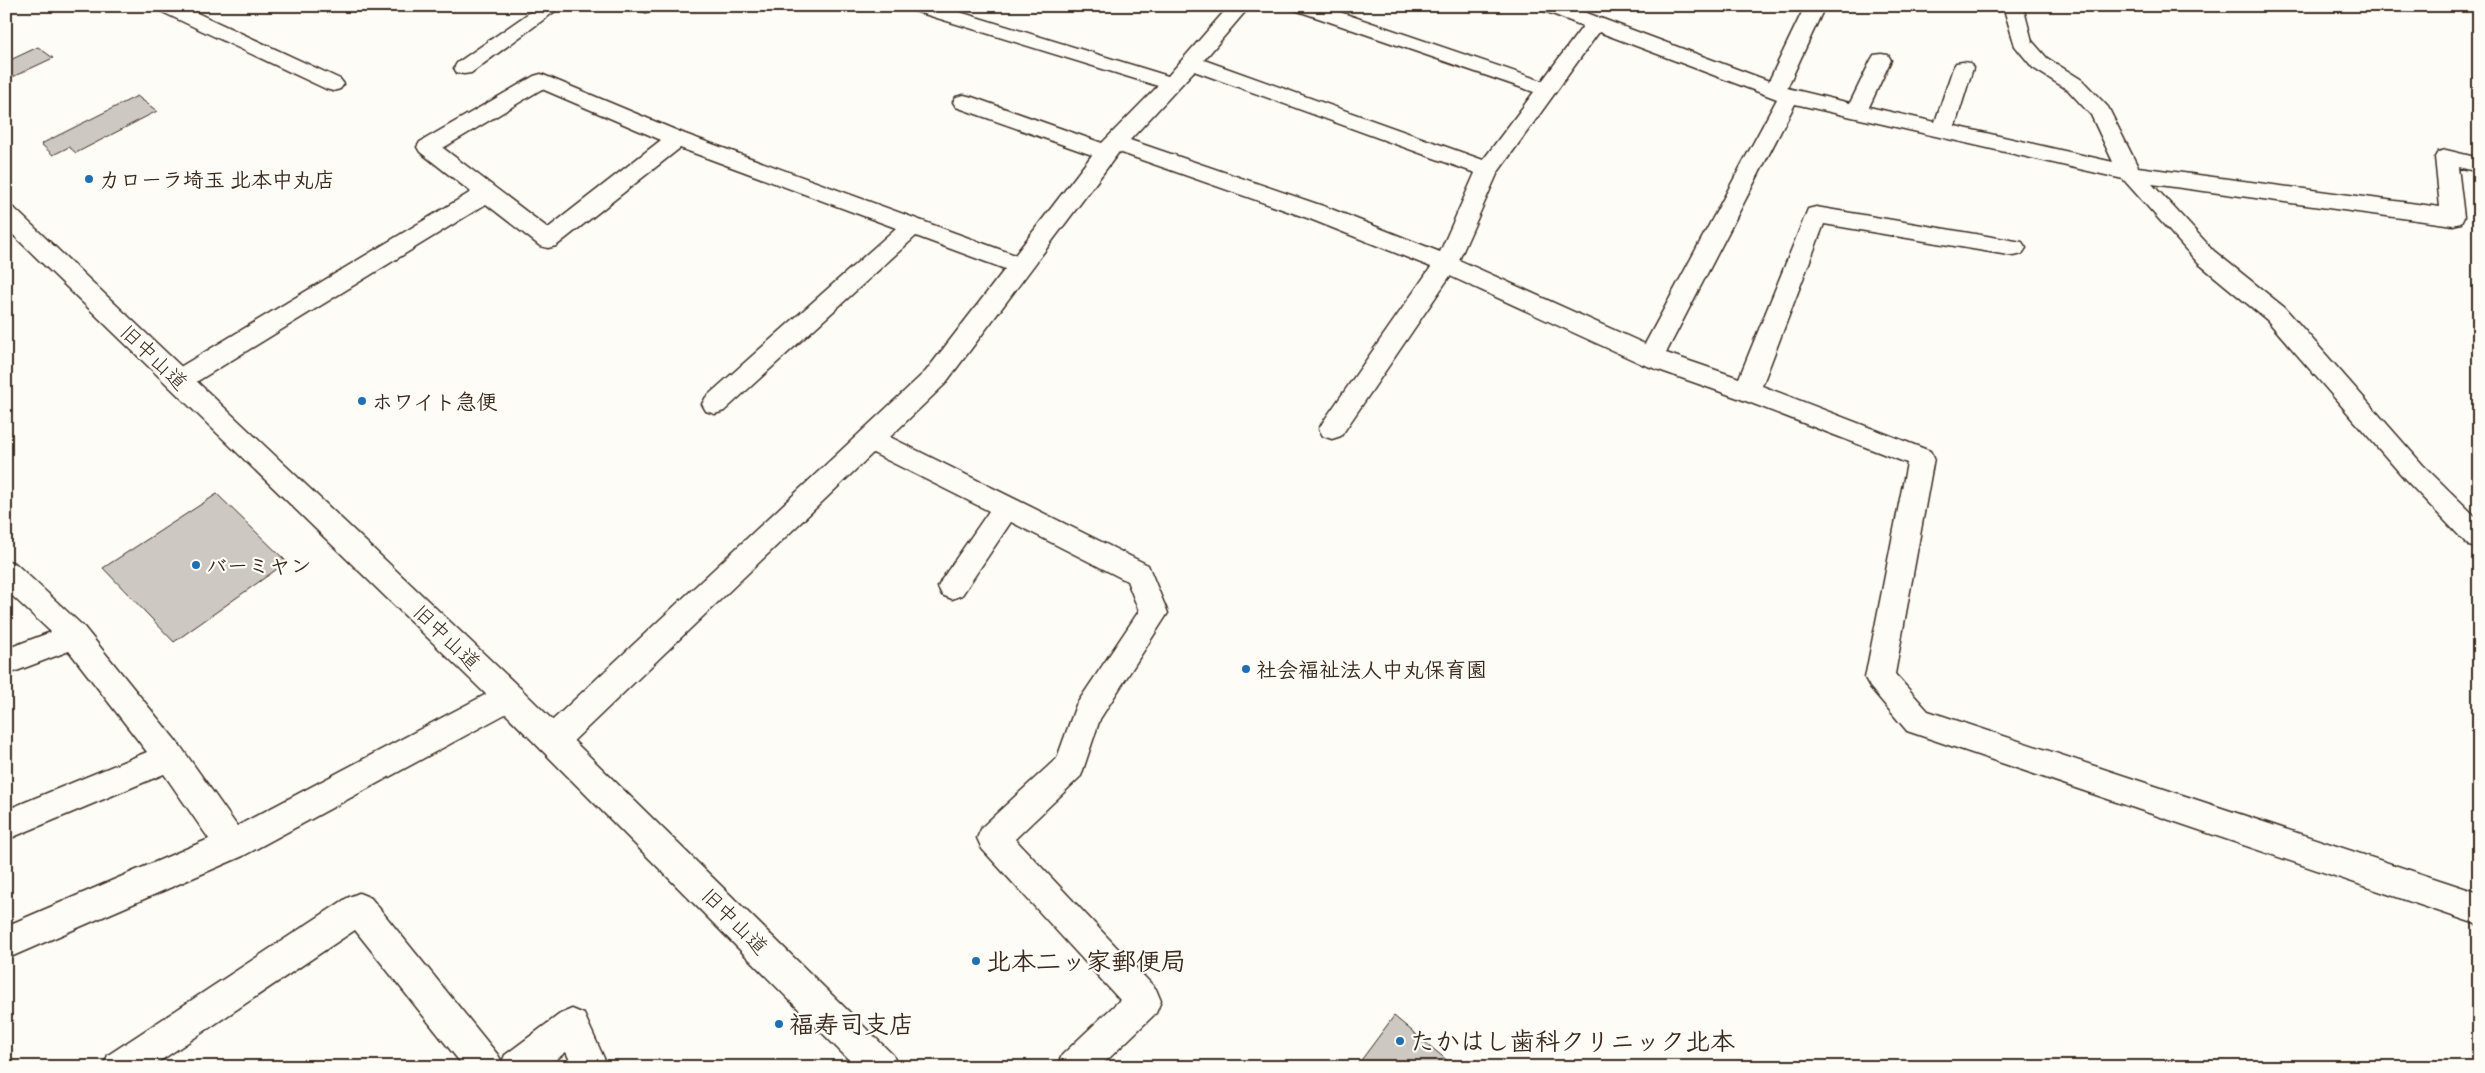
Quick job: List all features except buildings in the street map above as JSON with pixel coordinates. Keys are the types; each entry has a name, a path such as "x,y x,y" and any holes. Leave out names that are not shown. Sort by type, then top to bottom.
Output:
{"street":[{"path":"165,6 333,84"},
{"path":"464,68 552,6"},
{"path":"918,6 1172,84"},
{"path":"1302,6 1546,89"},
{"path":"1549,6 1782,93 2130,173 2453,217 2446,157 2479,165"},
{"path":"1651,357 1782,93 1815,6"},
{"path":"2013,6 2022,42 2040,63 2075,85 2100,112 2130,173 2206,257 2276,314 2414,472 2479,538"},
{"path":"553,740 936,378 1111,147 1191,63 1231,8"},
{"path":"1332,429 1446,264 1488,170 1595,23"},
{"path":"1857,111 1881,60"},
{"path":"1191,63 1488,170"},
{"path":"1943,130 1963,68"},
{"path":"677,139 548,240 428,147 541,82 677,139 1019,266"},
{"path":"964,102 1318,213 1446,264 1651,357 1747,391 1921,458 1880,678 1918,721 2479,909"},
{"path":"179,380 487,193"},
{"name":"旧中山道","path":"6,214 553,740 881,1067"},
{"path":"1747,391 1816,215 2014,248"},
{"path":"715,404 912,226"},
{"path":"870,439 1138,573 1154,612 1087,714 1070,766 993,838 1144,1001 1074,1067"},
{"path":"952,587 1007,507"},
{"path":"6,572 74,636 170,758 232,846"},
{"path":"6,662 74,636"},
{"path":"6,943 232,846 509,698"},
{"path":"6,825 170,758"},
{"path":"120,1067 359,909 486,1067"},
{"path":"517,1067 572,1026 591,1067"}],"place":[{"name":"カローラ埼玉 北本中丸店","path":"89,179"},
{"name":"ホワイト急便","path":"362,401"},
{"name":"バーミヤン","path":"196,565"},
{"name":"社会福祉法人中丸保育園","path":"1246,669"},
{"name":"北本二ッ家郵便局","path":"976,961"},
{"name":"福寿司支店","path":"779,1024"},
{"name":"たかはし歯科クリニック北本","path":"1400,1041"}]}
